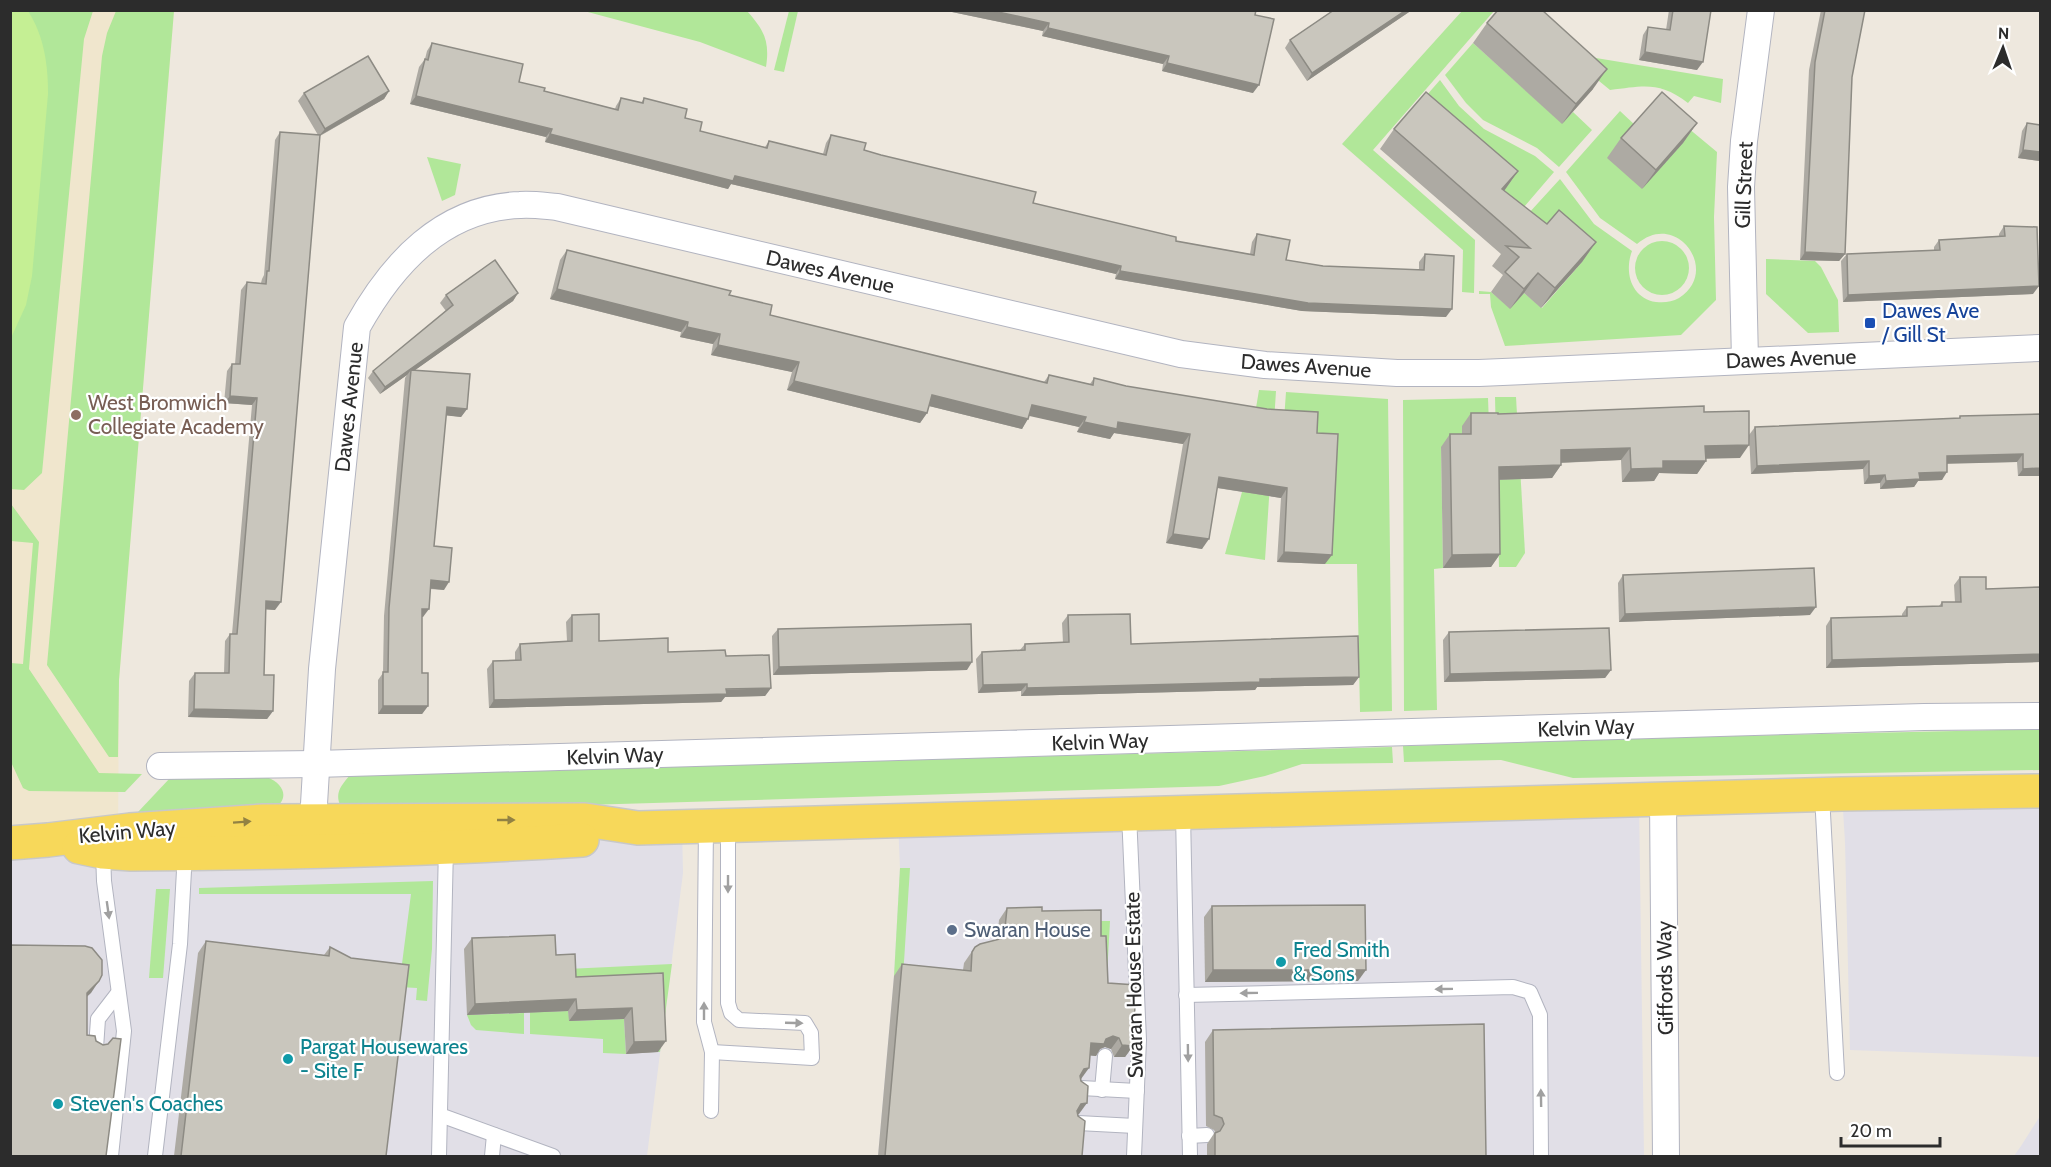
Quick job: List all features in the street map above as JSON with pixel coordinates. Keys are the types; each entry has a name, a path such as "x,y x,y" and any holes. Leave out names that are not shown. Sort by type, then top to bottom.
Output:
{"main road":[{"name":"Kelvin Way","path":"10,843 48,840 103,842 447,834 585,820 638,828 2040,791"},
{"name":"Kelvin Way","path":"184,840 263,821 313,821 447,834 494,846 588,840 638,828"}],"street":[{"name":"Gill Street","path":"1745,360 1741,187 1744,141 1761,10"},
{"name":"Dawes Avenue","path":"313,821 322,669 357,327 390,274 413,250 443,229 477,213 519,205 557,207 1170,351 1265,365 1397,373 1479,373 2040,348"},
{"name":"Kelvin Way","path":"160,766 316,765 1924,717 2040,716"},
{"name":"Giffords Way","path":"1663,800 1666,1156"}],"lane":[{"path":"1822,795 1837,1073"},
{"name":"Swaran House Estate","path":"1129,814 1139,1040 1134,1156"},
{"path":"1183,814 1190,1156"},
{"path":"712,1052 812,1058 811,1033 805,1023 739,1020 731,1013 728,1003 717,826"},
{"path":"711,1111 712,1052 704,1022 717,826"},
{"path":"439,1156 447,834"},
{"path":"155,1156 180,944 184,840"},
{"path":"103,842 104,881 124,1031 111,1156"},
{"path":"1186,995 1513,987 1530,992 1540,1015 1541,1156"},
{"path":"96,1048 98,1019 118,993"},
{"path":"1102,1090 1105,1056"},
{"path":"1081,1088 1137,1091"},
{"path":"440,1115 553,1156"},
{"path":"1078,1123 1135,1126"},
{"path":"492,1156 494,1135"},
{"path":"1189,1136 1207,1135"}],"shaded area":[{"name":"West Bromwich Collegiate Academy","path":"11,11 174,11 119,680 118,843 11,843"},
{"path":"2040,791 2040,1057 1850,1050 1842,794"},
{"name":"Fred Smith & Sons","path":"1639,801 1644,1156 878,1156 894,976 900,868 898,821"},
{"path":"682,826 683,873 647,1156 11,1156 11,843"},
{"path":"2040,1116 2040,1156 2014,1156 2021,1146"}],"green space":[{"path":"11,10 28,11 38,30 46,61 48,94 32,276 26,305 11,338"},
{"path":"10,11 93,11 84,39 42,473 24,490 10,489"},
{"path":"116,11 174,11 119,680 118,757 109,757 47,665 102,56 107,33"},
{"path":"584,11 747,11 762,30 767,50 766,67 700,42"},
{"path":"789,11 798,11 784,72 774,70"},
{"path":"1462,11 1494,11 1373,150 1475,240 1474,293 1462,292 1463,250 1342,144"},
{"path":"1514,11 1530,11 1596,58 1723,79 1721,103 1694,96 1688,103 1660,88 1632,87 1610,90"},
{"path":"1473,43 1562,123 1573,112 1592,130 1559,167 1537,148 1483,120 1466,103 1445,75"},
{"path":"1440,80 1459,106 1484,129 1535,156 1554,172 1512,221 1412,112"},
{"path":"1620,111 1636,126 1676,118 1717,152 1714,217 1716,300 1681,335 1505,346 1491,307 1490,294 1479,294 1479,291 1491,292 1510,308 1524,293 1542,308 1582,262 1528,214 1560,179 1594,224 1632,251 1629,275 1635,290 1647,300 1668,302 1679,298 1691,287 1696,274 1695,260 1689,248 1679,239 1666,234 1652,235 1637,244 1600,218 1566,172"},
{"path":"427,157 461,164 455,195 442,201"},
{"path":"1657,241 1667,241 1677,245 1685,253 1689,268 1685,283 1677,291 1667,295 1657,295 1647,291 1639,283 1635,273 1635,263 1639,253 1647,245"},
{"path":"1766,259 1815,261 1821,267 1838,300 1839,332 1808,333 1766,294"},
{"path":"1259,390 1276,391 1265,560 1225,554 1242,492"},
{"path":"1286,392 1388,399 1392,711 1360,712 1357,564 1325,564 1284,420"},
{"path":"1495,397 1516,397 1525,553 1516,567 1499,567"},
{"path":"1488,398 1489,425 1462,447 1441,447 1443,568 1434,569 1437,710 1404,711 1403,400"},
{"path":"11,504 39,542 29,669 99,773 142,774 125,792 29,791 23,788 11,762 11,663 23,664 33,543 11,541"},
{"path":"2040,729 2040,770 1573,778 1501,760 1404,762 1403,746 1692,737"},
{"path":"1392,747 1393,763 1302,764 1265,776 1219,786 352,812 341,807 338,798 341,786 350,775"},
{"path":"267,777 278,784 283,792 282,801 272,810 138,812 170,778"},
{"path":"900,868 910,868 903,977 894,976"},
{"path":"433,881 432,949 427,1001 416,1000 417,988 399,987 411,894 199,894 199,888"},
{"path":"156,889 170,889 163,978 149,978"},
{"path":"1093,921 1110,921 1106,994"},
{"path":"672,964 660,1052 658,1052 655,985 568,989 567,969"},
{"path":"568,1011 570,1021 624,1019 626,1054 603,1053 603,1039 530,1034 530,1012"},
{"path":"524,1013 524,1034 476,1030 467,1015"}],"building":[{"path":"989,10 1256,10 1255,15 1274,19 1259,85 1167,63 1169,56 1048,28 1049,23"},
{"path":"1334,10 1406,10 1312,73 1290,40"},
{"path":"1498,10 1542,10 1607,69 1576,104 1487,23"},
{"path":"1673,10 1711,10 1703,62 1645,52 1648,27 1670,30"},
{"path":"1825,10 1865,10 1852,77 1845,254 1805,252 1815,62"},
{"path":"432,43 523,64 519,82 545,88 544,91 618,110 621,98 643,103 644,98 687,109 685,118 702,122 700,131 767,148 769,141 826,155 831,135 866,143 864,150 1036,192 1033,203 1176,237 1176,241 1254,255 1257,234 1290,240 1286,260 1323,266 1424,270 1425,254 1454,256 1452,309 1308,303 1120,271 1121,266 735,176 733,181 550,134 552,129 416,96 425,59 428,60"},
{"path":"368,56 389,91 325,129 304,93"},
{"path":"1426,92 1518,171 1502,189 1547,224 1559,210 1596,242 1555,288 1538,273 1524,289 1505,272 1519,257 1506,246 1530,248 1394,129"},
{"path":"1662,92 1697,123 1656,170 1621,138"},
{"path":"2027,123 2040,125 2040,152 2023,150"},
{"path":"280,132 320,135 281,602 266,601 264,675 274,675 273,711 194,709 195,673 229,673 230,634 237,634 257,398 230,396 232,364 240,364 247,282 266,284 267,271 269,271"},
{"path":"2004,226 2037,227 2039,286 1848,295 1847,254 1940,250 1939,240 2005,236"},
{"path":"567,250 731,291 729,295 772,305 770,315 1047,383 1049,375 1093,385 1094,378 1126,386 1267,409 1318,412 1317,433 1338,434 1332,555 1284,552 1287,488 1219,477 1209,539 1173,534 1190,434 1118,422 1117,429 1084,422 1086,417 1032,405 1028,419 932,395 927,413 794,381 799,362 718,345 720,334 687,327 688,322 557,289"},
{"path":"495,260 518,293 385,387 373,371 453,305 446,295"},
{"path":"411,370 470,374 467,409 447,407 434,546 452,548 449,582 431,580 429,609 422,609 422,673 428,673 428,706 383,706 383,672 388,672 389,608"},
{"path":"1704,406 1704,412 1749,411 1749,445 1705,446 1706,461 1663,461 1663,468 1631,469 1630,448 1561,450 1561,465 1499,467 1500,554 1452,555 1450,434 1471,434 1471,413 1498,414"},
{"path":"2040,414 2040,468 2023,469 2023,454 1947,456 1947,472 1919,473 1920,479 1886,481 1885,475 1869,476 1869,461 1757,466 1755,427"},
{"path":"1814,568 1816,607 1625,614 1623,575"},
{"path":"1960,577 1986,577 1986,589 2040,587 2040,654 1832,660 1831,618 1907,616 1907,607 1942,606 1942,602 1961,602"},
{"path":"599,614 599,641 668,638 668,652 725,650 726,656 769,655 771,688 726,689 727,694 494,700 493,661 521,660 520,644 572,641 572,615"},
{"path":"1130,614 1131,644 1358,636 1359,677 1027,688 1027,684 983,685 982,652 1025,650 1025,644 1069,642 1068,615"},
{"path":"971,624 972,662 779,667 778,629"},
{"path":"1609,628 1611,670 1450,674 1449,632"},
{"name":"Fred Smith & Sons","path":"1365,905 1366,970 1213,970 1212,906"},
{"path":"1042,907 1042,911 1101,910 1101,936 1106,936 1108,983 1136,985 1133,1046 1122,1045 1119,1038 1113,1036 1106,1039 1104,1044 1091,1043 1089,1068 1084,1069 1080,1076 1081,1081 1088,1086 1087,1103 1081,1104 1077,1111 1078,1116 1085,1121 1082,1156 885,1156 902,964 971,971 972,952 975,947 1004,938 1007,908"},
{"path":"555,935 556,955 575,954 576,977 663,973 666,1041 634,1042 632,1008 577,1010 576,999 475,1004 472,938"},
{"name":"Pargat Housewares - Site F","path":"206,941 329,956 330,947 351,958 409,965 386,1156 181,1156"},
{"name":"Steven's Coaches","path":"10,945 85,946 92,948 102,960 102,975 87,993 87,1035 95,1036 96,1041 103,1045 108,1044 113,1038 121,1039 106,1156 10,1156"},
{"name":"Fred Smith & Sons","path":"1484,1024 1486,1156 1215,1156 1215,1133 1220,1131 1224,1124 1222,1118 1214,1115 1213,1030"}],"place":[{"name":"Dawes Ave / Gill St","path":"1870,323"},
{"name":"West Bromwich Collegiate Academy","path":"76,415"},
{"name":"Swaran House","path":"952,930"},
{"name":"Fred Smith & Sons","path":"1281,962"},
{"name":"Pargat Housewares - Site F","path":"288,1059"},
{"name":"Steven's Coaches","path":"58,1104"}]}
